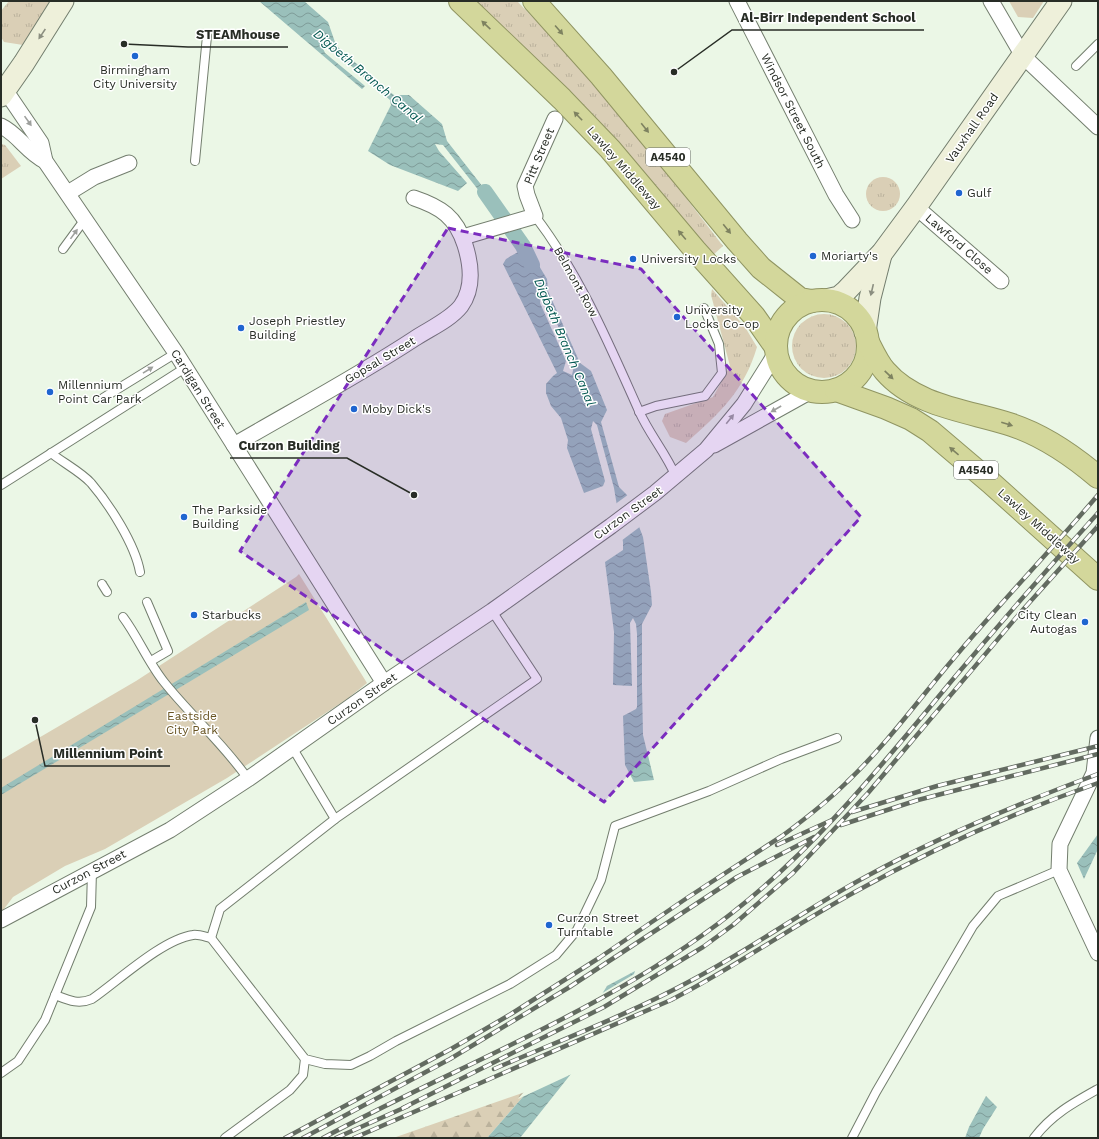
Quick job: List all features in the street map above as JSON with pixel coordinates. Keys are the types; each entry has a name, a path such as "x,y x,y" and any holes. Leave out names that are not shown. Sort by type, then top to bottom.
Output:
{"highway":[{"name":"Lawley Middleway","path":"460,1 562,99 610,149 695,250 754,316 776,349"},
{"name":"A4540","path":"534,1 601,76 761,268 800,299 835,302 850,310 862,324 866,337 883,370 907,390 923,398 1013,426 1037,436 1060,448 1098,477"},
{"path":"776,349 778,330 786,317 797,307 819,301"},
{"name":"A4540","path":"776,349 784,373 800,387 811,391 824,392 836,390 847,384 856,376 865,360 866,337"},
{"name":"Lawley Middleway","path":"836,390 886,408 911,419 930,431 985,478 1098,580"}],"main road":[{"path":"2,90 24,63 63,1"},
{"name":"Vauxhall Road","path":"819,301 839,297 882,253 1061,1"},
{"name":"Vauxhall Road","path":"866,337 870,298 882,253"}],"street":[{"name":"Windsor Street South","path":"737,1 836,196 852,220"},
{"path":"991,1 1023,56 1098,128"},
{"name":"Cardigan Street","path":"2,90 41,143 45,161 176,353 384,683"},
{"name":"Cardigan Street","path":"1,117 5,128 35,156 45,161"},
{"name":"Pitt Street","path":"535,216 525,186 555,119"},
{"path":"68,193 94,177 129,163"},
{"path":"414,198 424,201 453,218 463,237 535,216"},
{"name":"Lawford Close","path":"916,207 1001,281"},
{"name":"Gopsal Street","path":"234,445 395,352 450,316 461,306 470,285 471,272 469,258 463,237"},
{"name":"Curzon Street","path":"1,920 92,870 170,830 248,779 384,683 492,611 611,526 676,477 706,450 744,404 776,349"},
{"name":"Curzon Street","path":"706,450 811,391"},
{"path":"1098,738 1094,774 1060,844 1059,870 1098,953"}],"lane":[{"path":"195,161 207,36"},
{"path":"1076,66 1098,44"},
{"name":"Belmont Row","path":"535,216 550,236 580,286 615,354 639,412 671,464 676,477"},
{"path":"63,249 86,219"},
{"path":"639,412 656,406 705,396 722,373 719,344 704,308"},
{"path":"103,398 176,353"},
{"path":"1,485 51,453 101,418 185,368"},
{"path":"51,453 90,482 127,537 137,558 140,572"},
{"path":"102,584 107,592"},
{"path":"147,602 168,651 151,661"},
{"path":"211,938 220,909 335,819 537,679 492,611"},
{"path":"123,616 167,686 223,745 248,779"},
{"path":"55,995 76,1003 84,1003 92,999 152,955 176,940 194,935 211,938 305,1059 325,1064 351,1065 370,1056 396,1040 510,984 556,955 578,930 600,880 615,826 709,791 781,759 837,738"},
{"path":"292,747 335,819"},
{"path":"1,1073 18,1061 45,1020 91,907 92,870"},
{"path":"852,1138 876,1092 973,926 998,896 1059,870"},
{"path":"225,1138 290,1090 303,1075 305,1059"},
{"path":"1034,1138 1044,1124 1068,1106 1098,1089"}],"highlighted area":[{"path":"448,228 641,269 861,517 604,802 240,551"}],"green space":[{"path":"9,1 53,1 23,45 4,42 1,37 1,11"},
{"path":"474,1 517,1 564,50 640,138 723,246 712,256"},
{"path":"1009,1 1044,1 1033,18 1018,17"},
{"path":"1,144 5,145 21,166 1,179"},
{"path":"880,177 886,177 890,178 897,184 900,194 899,201 893,208 886,211 880,211 876,210 869,204 866,197 866,191 867,187 873,180"},
{"path":"712,289 745,327 757,347 752,363 738,389 710,422 686,443 670,437 662,421 665,414 713,397 730,366 711,295"},
{"path":"824,314 836,316 847,323 854,334 856,346 854,358 847,369 836,376 824,378 812,376 801,369 794,358 792,346 794,334 801,323 812,316"},
{"name":"Eastside City Park","path":"299,574 367,683 347,699 227,778 105,849 65,866 13,897 1,913 1,760 136,681"},
{"path":"528,1091 487,1138 396,1138 396,1137"}],"water":[{"path":"259,1 304,1 328,22 336,45 343,52 394,95 409,95 442,124 447,141 501,210 494,210 443,145 435,144 439,151 467,183 458,191 390,165 368,151 391,105 390,100 332,49 322,46 325,53 365,86 362,89"},
{"path":"518,246 527,246 547,279 548,291 580,363 591,371 607,410 601,422 619,487 627,495 643,537 652,605 642,624 643,735 654,780 634,782 625,765 623,716 637,707 637,634 636,624 633,618 630,623 632,686 613,685 614,632 605,562 623,550 614,488 597,425 593,421 591,429 605,481 603,486 584,493 567,448 568,440 561,418 551,406 546,393 546,384 557,373 503,264 506,259 518,252","holes":["541,293 545,296 571,356 574,366 572,375 563,371 566,361 540,303"]},
{"path":"306,602 309,610 1,795 1,788"},
{"path":"1098,834 1098,849 1084,879 1077,863"},
{"path":"635,971 632,980 598,1040 520,1138 487,1138 584,1023 607,986"},
{"path":"986,1096 997,1107 979,1138 965,1138 969,1127"}],"pier":[{"path":"629,494 641,526 621,541 614,505"},
{"path":"636,973 625,1001 615,1018 574,1073 518,1099 582,1022 599,995"}],"waterway":[{"name":"Digbeth Branch Canal","path":"485,192 523,246 532,265"}],"railway":[{"path":"285,1138 451,1049 511,1014 599,958 782,836 807,817 839,789 877,751 977,631 1098,495"},
{"path":"323,1138 585,1007 635,979 685,947 732,913 793,860 849,802 1007,615 1098,513"},
{"path":"403,1108 604,1007 703,947 733,925 793,873 868,793 1020,613 1098,526"},
{"path":"852,812 937,786 1098,746"},
{"path":"841,825 918,800 1098,754"},
{"path":"494,1069 670,992 738,954 847,887 925,846 1011,808 1098,774"},
{"path":"354,1138 671,1000 717,975 830,906 913,861 1004,819 1098,783"},
{"path":"777,845 832,820"},
{"path":"303,1138 450,1059 568,988 737,877 814,837"},
{"path":"336,1138 408,1106"}],"place":[{"name":"STEAMhouse","path":"124,44"},
{"name":"Birmingham City University","path":"135,56"},
{"name":"Al-Birr Independent School","path":"674,72"},
{"name":"Gulf","path":"959,193"},
{"name":"Moriarty's","path":"813,256"},
{"name":"University Locks","path":"633,259"},
{"name":"University Locks Co-op","path":"677,317"},
{"name":"Joseph Priestley Building","path":"241,328"},
{"name":"Millennium Point Car Park","path":"50,392"},
{"name":"Moby Dick's","path":"354,409"},
{"name":"Curzon Building","path":"414,495"},
{"name":"The Parkside Building","path":"184,517"},
{"name":"Starbucks","path":"194,615"},
{"name":"City Clean Autogas","path":"1085,622"},
{"name":"Millennium Point","path":"35,720"},
{"name":"Curzon Street Turntable","path":"549,925"}]}
